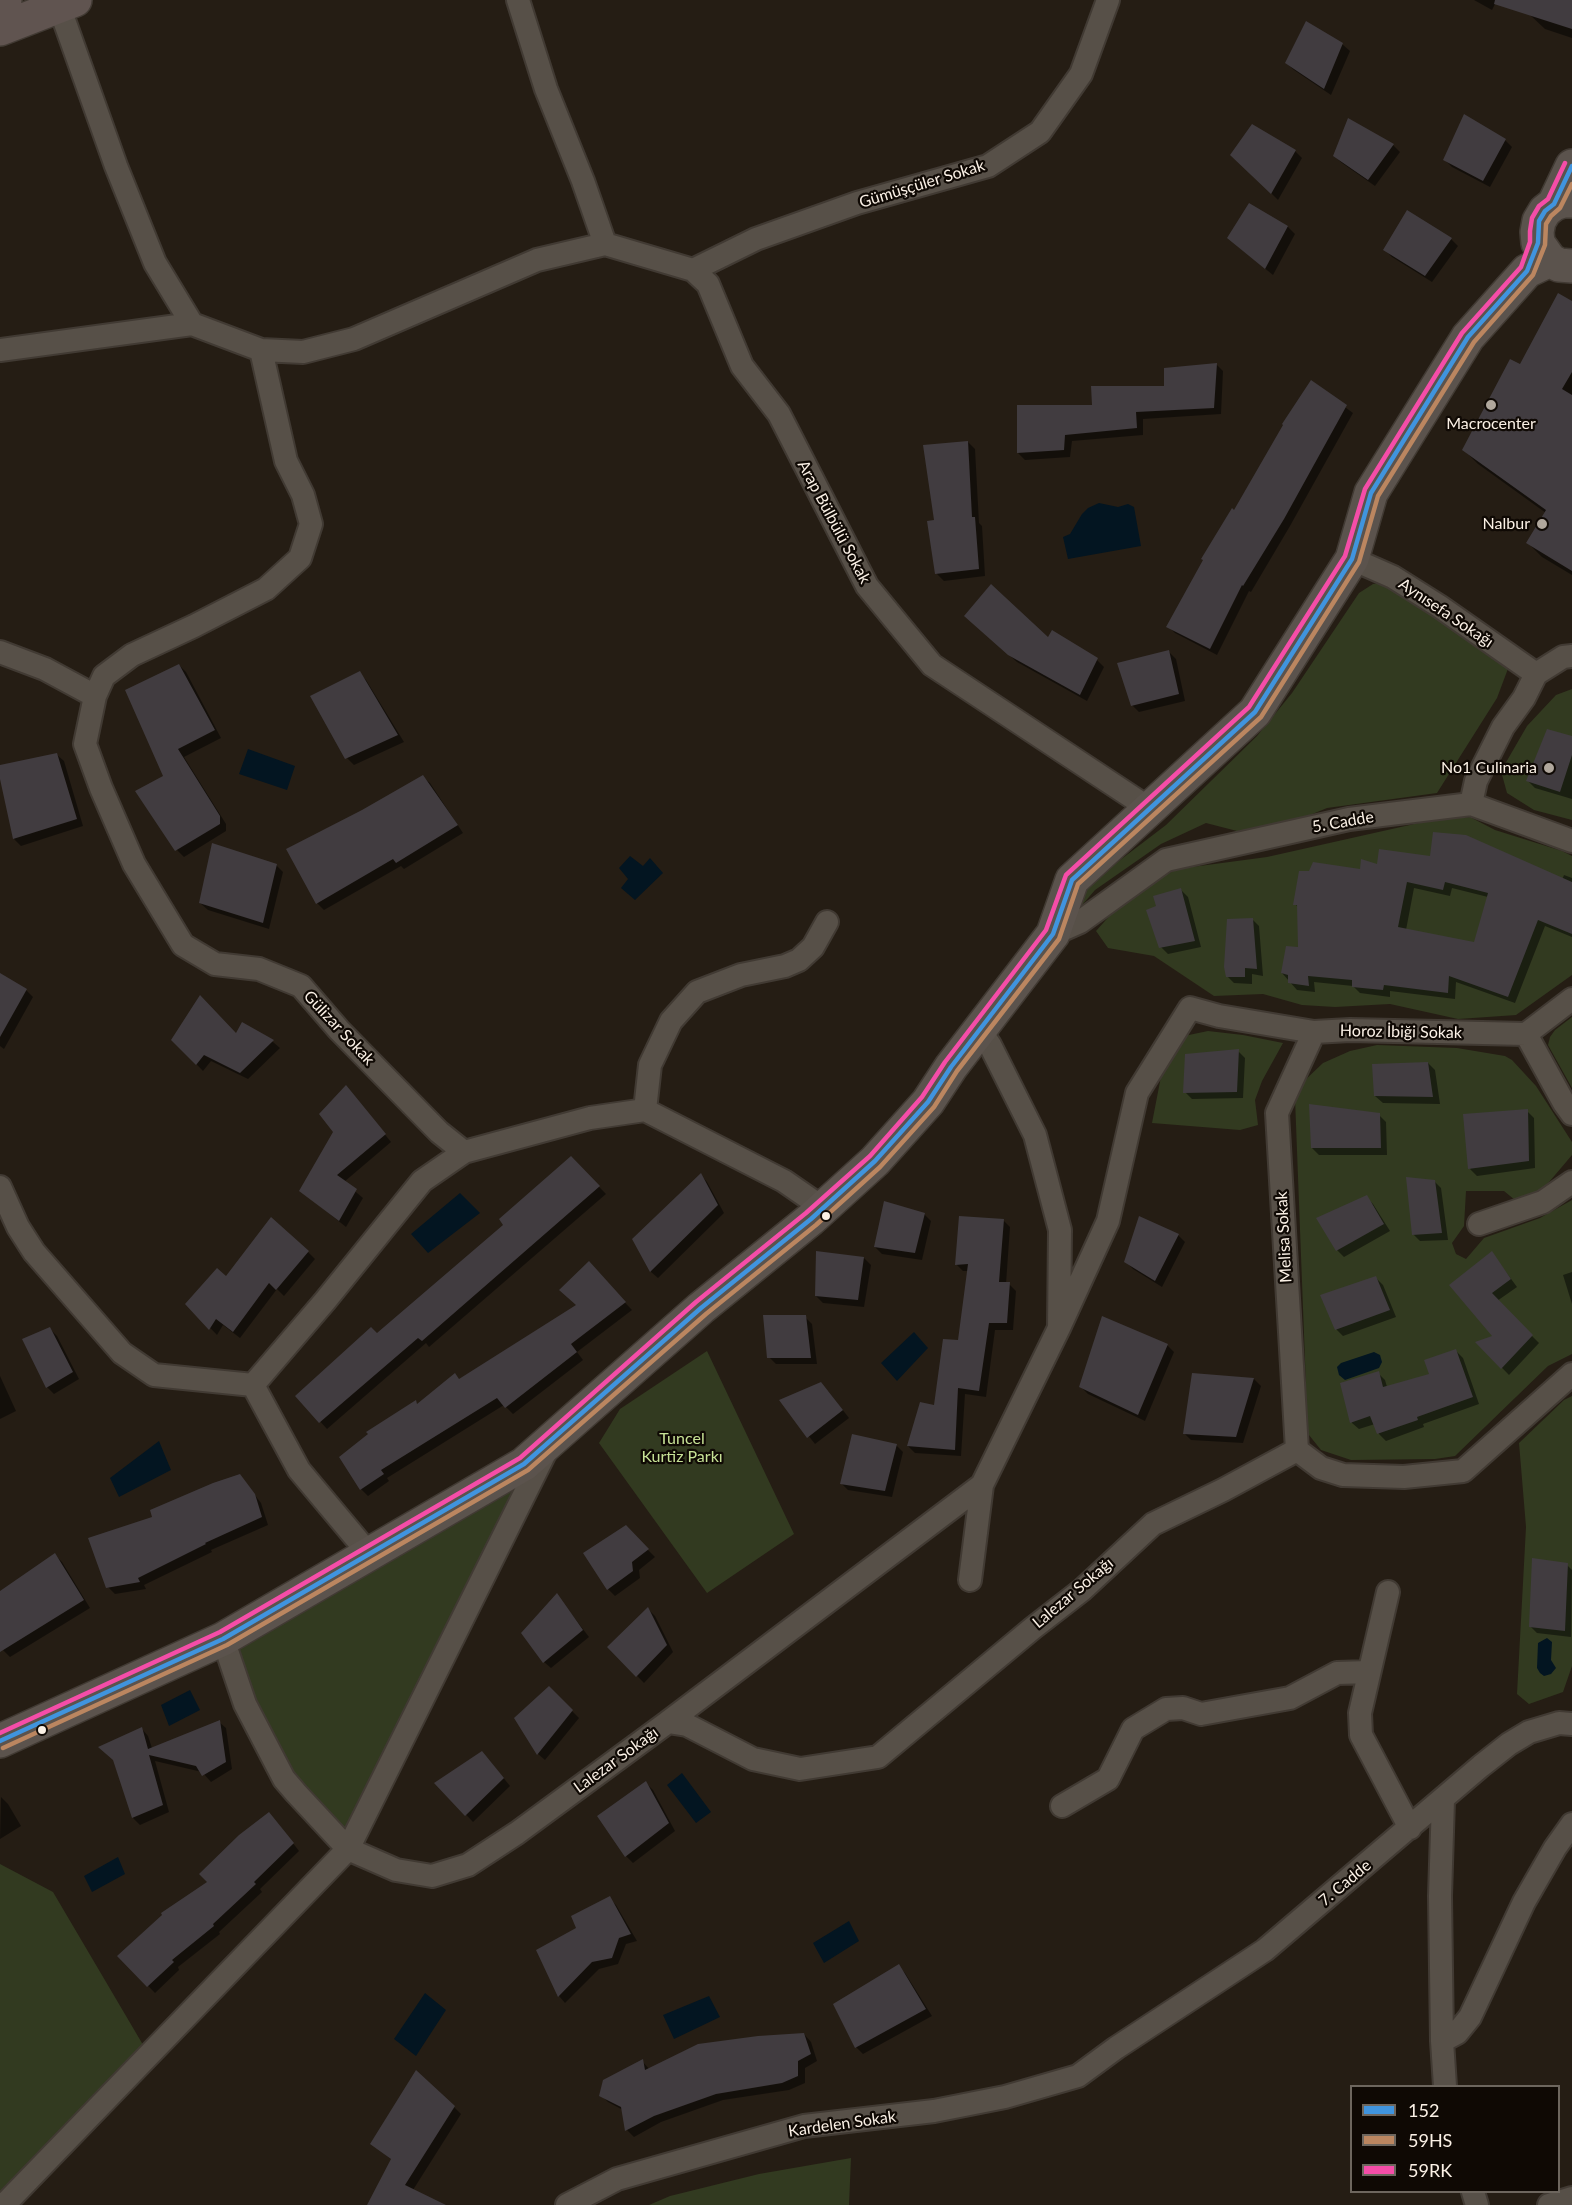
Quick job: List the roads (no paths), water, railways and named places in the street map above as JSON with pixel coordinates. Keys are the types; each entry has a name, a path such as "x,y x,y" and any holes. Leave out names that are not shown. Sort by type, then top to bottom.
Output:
{"main road":[{"path":"0,2 5,0"},
{"path":"0,29 67,3"},
{"path":"0,1741 223,1639 524,1464 701,1308 823,1208 875,1161 928,1102 1053,934 1072,880 1255,712 1352,559 1371,493 1468,337 1547,260 1537,232 1539,221 1545,212 1563,202 1572,166"}],"street":[{"path":"518,0 546,89 583,181 605,244"},
{"name":"Gümüşçüler Sokak","path":"693,270 756,239 857,203 988,166 1040,132 1081,74 1108,0"},
{"path":"67,3 116,165 155,263 192,324"},
{"path":"0,350 192,324 261,350 303,352 354,339 537,260 605,244 693,270"},
{"name":"Arap Bülbülü Sokak","path":"693,270 708,284 742,366 779,414 867,586 932,665 1150,809"},
{"name":"Gülizar Sokak","path":"261,350 286,460 303,495 311,524 300,558 266,589 194,626 132,654 104,675 94,696 85,744 100,788 134,864 183,945 215,964 259,969 301,986 339,1030 438,1132 464,1152"},
{"name":"Aynısefa Sokağı","path":"1352,559 1393,577 1439,606 1536,674"},
{"path":"0,652 45,669 94,696"},
{"path":"1572,656 1563,657 1536,674 1524,698 1503,727 1476,781 1471,804 1572,841"},
{"name":"5. Cadde","path":"1053,934 1080,922 1166,860 1349,819 1471,804"},
{"path":"645,1110 650,1065 670,1021 697,992 741,975 785,966 799,960 813,947 827,922"},
{"path":"1572,999 1526,1034 1572,1114"},
{"name":"Horoz İbiği Sokak","path":"1059,1328 1108,1221 1137,1093 1190,1008 1219,1016 1314,1032 1350,1030 1526,1034"},
{"path":"970,1580 982,1485 1059,1328 1060,1230 1035,1135 990,1045 980,1030"},
{"name":"Melisa Sokak","path":"1297,1450 1277,1113 1314,1032"},
{"path":"253,1385 325,1301 422,1181 464,1152 590,1119 645,1110 784,1181 823,1208"},
{"path":"1479,1224 1543,1202 1572,1182"},
{"path":"0,1187 18,1227 34,1252 122,1353 154,1375 253,1385"},
{"path":"1297,1450 1321,1468 1343,1475 1404,1477 1463,1471 1572,1374"},
{"path":"253,1385 299,1470 370,1555"},
{"path":"4,2205 348,1849 551,1441"},
{"name":"Lalezar Sokağı","path":"223,1639 245,1704 284,1779 348,1849 396,1870 432,1876 468,1865 517,1833 668,1722 687,1725 753,1759 800,1769 878,1757 1082,1590 1153,1524 1297,1450"},
{"path":"668,1722 982,1485"},
{"path":"1388,1592 1360,1713 1361,1735 1410,1828"},
{"path":"1062,1806 1108,1779 1133,1729 1166,1709 1183,1708 1201,1714 1290,1698 1337,1672 1369,1672"},
{"name":"7. Cadde","path":"1116,2048 1265,1950 1481,1766 1529,1732 1559,1723 1572,1724"},
{"path":"1443,1800 1440,1896 1445,2085"},
{"path":"1442,2041 1457,2033 1470,2017 1524,1902 1555,1848 1572,1824"},
{"name":"Kardelen Sokak","path":"567,2205 617,2179 804,2126 934,2111 1005,2097 1078,2076 1116,2048"},
{"path":"1549,2205 1572,2198"}],"water":[{"path":"1099,503 1118,507 1128,504 1134,507 1141,546 1068,559 1063,537 1070,534 1088,508"},
{"path":"248,749 295,766 287,790 239,774"},
{"path":"630,856 643,866 650,858 663,873 635,900 621,888 628,879 619,868"},
{"path":"460,1193 480,1213 428,1253 411,1234"},
{"path":"914,1332 928,1348 897,1381 881,1363"},
{"path":"1374,1352 1380,1355 1382,1362 1379,1368 1345,1380 1339,1375 1337,1367 1341,1363"},
{"path":"159,1441 171,1470 119,1497 110,1478"},
{"path":"1547,1638 1552,1642 1551,1660 1556,1668 1551,1674 1544,1676 1537,1668 1538,1643"},
{"path":"190,1690 200,1710 169,1726 161,1705"},
{"path":"682,1773 711,1812 696,1823 667,1785"},
{"path":"118,1857 125,1874 92,1892 84,1876"},
{"path":"849,1921 859,1941 824,1963 813,1943"},
{"path":"425,1993 446,2010 416,2056 394,2039"},
{"path":"709,1996 720,2017 674,2039 663,2015"}],"place":[{"name":"Macrocenter","path":"1491,405"},
{"name":"Nalbur","path":"1542,524"},
{"name":"No1 Culinaria","path":"1549,768"}],"park label":[{"name":"Tuncel Kurtiz Parkı","path":"682,1448"}]}
